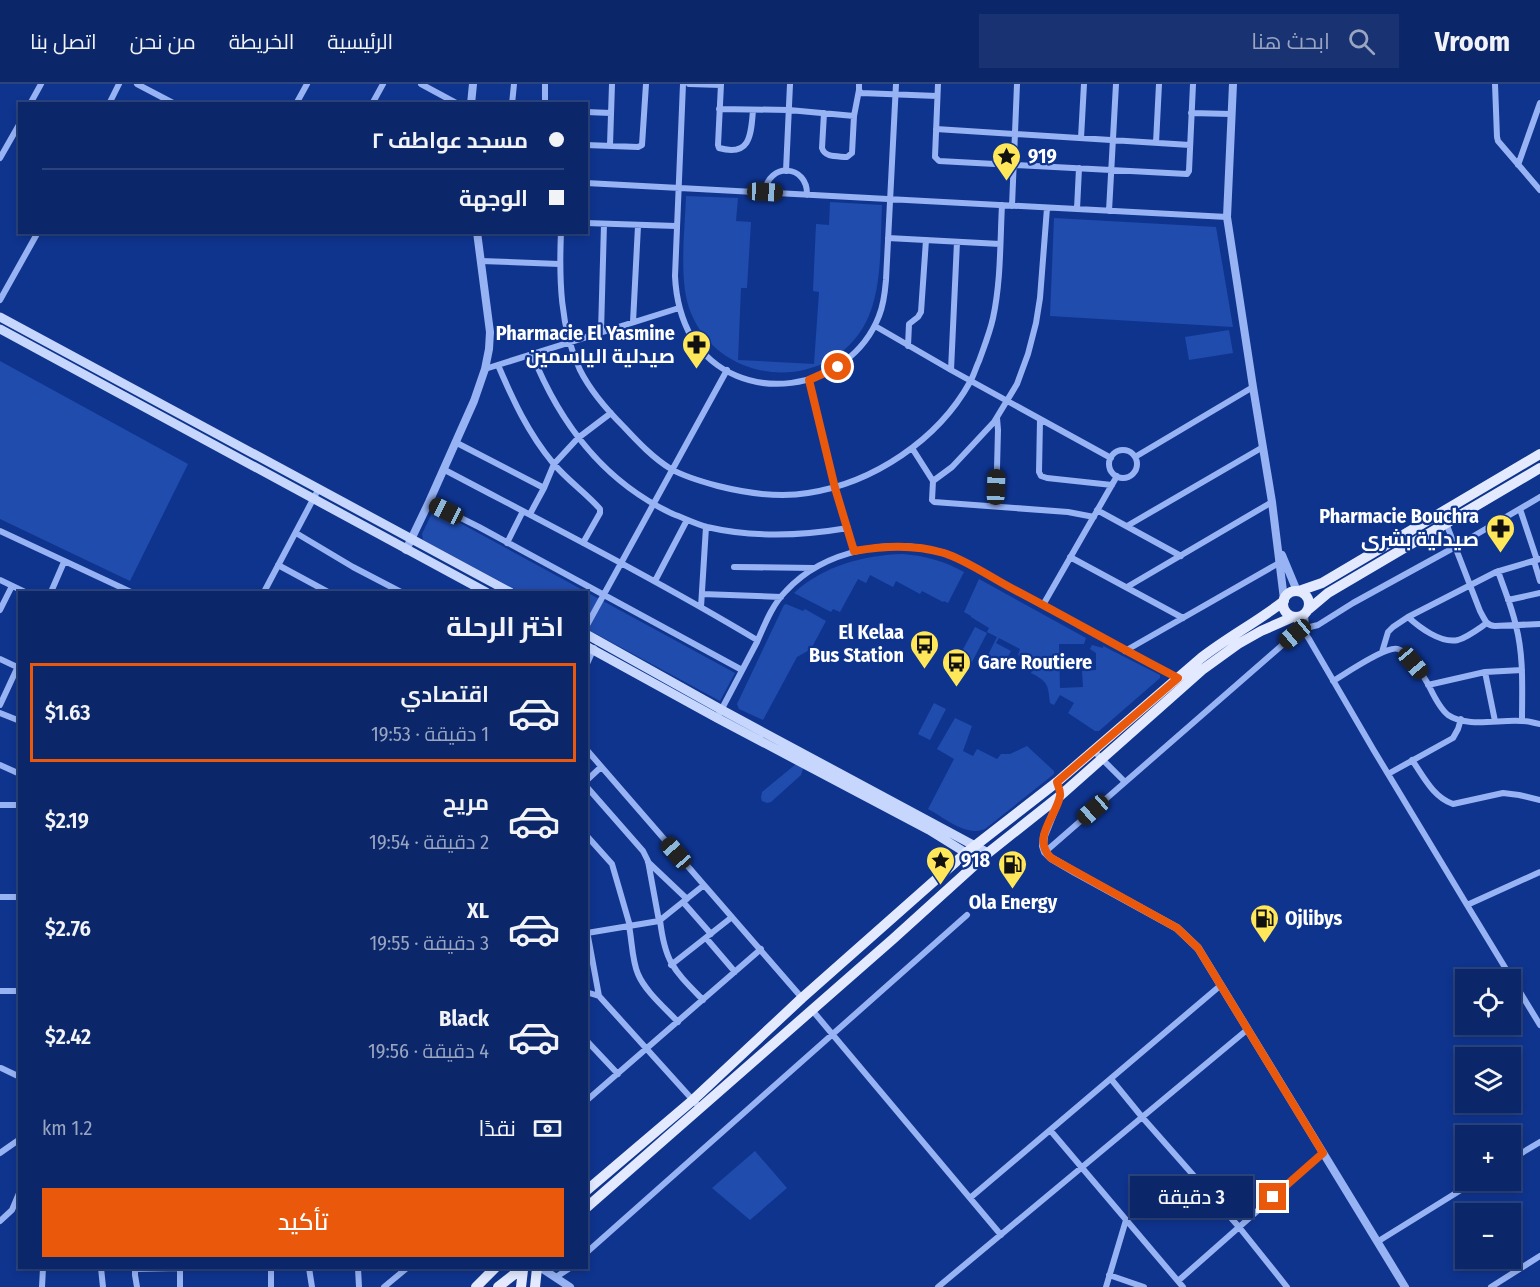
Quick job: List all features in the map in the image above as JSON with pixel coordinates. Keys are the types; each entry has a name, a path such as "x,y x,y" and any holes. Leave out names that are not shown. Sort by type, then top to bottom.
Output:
{"main road":[{"path":"0,317 508,591"},
{"path":"0,330 484,591"},
{"path":"92,379 97,370"},
{"path":"588,1189 812,1010 984,857 1060,795 1097,754 1218,644 1266,614 1284,600 1290,592 1322,583 1540,454"},
{"path":"588,1206 697,1104 802,998 971,849 1057,782 1097,754 1238,644 1272,625 1302,616 1328,593 1540,468"},
{"path":"1322,583 1328,593"},
{"path":"1298,591 1306,595 1310,602 1307,611"},
{"path":"1284,600 1285,612 1293,617"},
{"path":"1266,614 1272,625"},
{"path":"593,646 984,857"},
{"path":"476,1287 493,1270 499,1285 521,1269"},
{"path":"521,1269 521,1287"},
{"path":"535,1287 538,1269"}],"street":[{"path":"31,102 41,84"},
{"path":"110,102 119,84"},
{"path":"136,84 171,102"},
{"path":"297,102 307,84"},
{"path":"373,102 383,84"},
{"path":"421,84 454,102"},
{"path":"471,102 473,84"},
{"path":"512,102 514,84"},
{"path":"545,84 545,102"},
{"path":"610,145 612,84"},
{"path":"588,145 639,147 642,144 646,84"},
{"path":"683,84 675,276 679,308 692,337 714,361 741,377 773,384 791,384 809,380 838,367 864,343 875,326 884,299 896,84"},
{"path":"689,84 721,85 718,145 723,150 740,149 746,144 751,136 753,110"},
{"path":"786,171 790,84"},
{"path":"938,84 935,157 939,161 1187,174 1193,84"},
{"path":"1012,206 1017,84"},
{"path":"1081,138 1084,84"},
{"path":"1109,211 1116,84"},
{"path":"1156,143 1159,84"},
{"path":"1233,84 1227,217 1272,502 1284,600"},
{"path":"1496,84 1497,137 1500,144 1540,190"},
{"path":"824,113 823,152 827,155 847,157 852,153 854,116 859,87"},
{"path":"859,87 861,93 938,96"},
{"path":"1518,165 1540,103"},
{"path":"719,109 789,110 854,116"},
{"path":"588,112 611,113"},
{"path":"1191,114 1231,114"},
{"path":"0,158 18,127"},
{"path":"936,129 1190,145"},
{"path":"1077,209 1079,168"},
{"path":"765,192 767,182 771,177 786,171 802,177 807,186 807,195"},
{"path":"588,183 1227,217"},
{"path":"561,234 559,264 562,299 570,343 580,370 597,398 610,413 645,449 672,469 702,482 732,490 769,494 806,494 835,488 872,473 912,448 931,432 954,406 970,381 985,346 993,319 998,285 1002,205"},
{"path":"933,481 952,467 997,418 1017,384 1036,323 1047,207"},
{"path":"588,223 676,226"},
{"path":"602,332 604,224"},
{"path":"633,322 639,226"},
{"path":"0,300 37,234"},
{"path":"406,550 474,401 485,369 490,332 477,234"},
{"path":"888,238 1000,244"},
{"path":"908,345 909,324 921,312 926,240"},
{"path":"951,370 957,242"},
{"path":"481,261 559,264"},
{"path":"485,369 679,308"},
{"path":"875,326 1111,458"},
{"path":"532,354 556,406 578,438 624,485 653,504 706,527 743,532 785,535 848,528"},
{"path":"498,365 531,433 554,464 600,509 583,543"},
{"path":"588,623 728,370"},
{"path":"809,380 835,488 854,551"},
{"path":"1136,457 1253,387"},
{"path":"530,514 554,464 578,438 610,413"},
{"path":"996,506 997,418"},
{"path":"1040,420 1039,472 1041,476 1112,485"},
{"path":"455,442 544,488"},
{"path":"1126,526 1263,447"},
{"path":"912,448 933,481 932,500 934,502 1096,514 1126,526 1181,556"},
{"path":"1125,450 1136,457 1137,465 1134,474 1126,478 1117,477 1111,470 1109,462 1116,452 1125,450"},
{"path":"443,469 701,607 757,640"},
{"path":"1043,605 1117,477"},
{"path":"265,591 318,490"},
{"path":"1045,852 1257,666 1304,629 1318,625 1540,497"},
{"path":"429,502 742,670"},
{"path":"1127,587 1272,502"},
{"path":"1520,509 1537,560 1540,581"},
{"path":"507,543 523,511"},
{"path":"1440,513 1487,623 1495,626 1540,624"},
{"path":"654,582 687,520"},
{"path":"701,607 706,527"},
{"path":"0,531 128,591"},
{"path":"296,533 399,591"},
{"path":"1277,540 1298,591"},
{"path":"719,714 773,608 797,580 814,568 854,551 884,546 903,546 945,554 1178,678"},
{"path":"1070,557 1183,618"},
{"path":"1382,652 1390,629 1408,617 1498,571 1537,560"},
{"path":"51,591 64,562"},
{"path":"1125,651 1280,563"},
{"path":"278,565 326,591"},
{"path":"734,567 814,568"},
{"path":"1498,571 1521,647 1522,721"},
{"path":"0,580 24,591"},
{"path":"0,610 12,586"},
{"path":"1508,600 1540,593"},
{"path":"702,594 781,597"},
{"path":"1304,629 1307,611"},
{"path":"1293,617 1304,629 1388,774 1540,1025"},
{"path":"1408,617 1426,632 1452,641 1459,640 1487,623"},
{"path":"588,660 593,646"},
{"path":"1333,681 1382,652 1396,648 1404,652 1423,675 1440,706 1448,714 1481,722 1522,721 1540,724"},
{"path":"0,659 18,664 0,705"},
{"path":"1428,685 1485,672 1522,670"},
{"path":"1485,672 1495,721"},
{"path":"0,713 18,720"},
{"path":"1388,774 1453,738 1461,719"},
{"path":"588,751 802,998"},
{"path":"1097,754 1125,782"},
{"path":"1412,760 1436,794 1453,804 1503,794 1540,800"},
{"path":"0,765 18,773"},
{"path":"588,779 602,767"},
{"path":"1057,782 1060,795 1044,836 1045,852 1075,872 1177,928 1198,948 1405,1287"},
{"path":"588,788 643,851 648,861 664,946 671,965 703,1000"},
{"path":"0,805 18,805"},
{"path":"588,837 612,864 629,926 638,974 678,1022"},
{"path":"648,861 685,901 735,972"},
{"path":"1467,905 1540,872"},
{"path":"588,931 660,920 704,885"},
{"path":"0,897 18,897"},
{"path":"588,1251 967,915"},
{"path":"671,965 732,917"},
{"path":"588,936 599,996"},
{"path":"588,1099 760,949"},
{"path":"970,1197 1221,985"},
{"path":"0,991 18,992"},
{"path":"588,993 599,996 697,1104"},
{"path":"812,1010 1001,1235"},
{"path":"938,1287 1248,1029"},
{"path":"588,1042 618,1074"},
{"path":"1,1068 18,1076"},
{"path":"1111,1078 1142,1117 1239,1227 1287,1287"},
{"path":"588,1092 592,1096"},
{"path":"1050,1130 1180,1284 1239,1227 1323,1153"},
{"path":"0,1153 18,1140"},
{"path":"1521,1153 1540,1142"},
{"path":"0,1144 8,1147"},
{"path":"1377,1242 1459,1191"},
{"path":"0,1221 12,1210 18,1196"},
{"path":"1106,1287 1126,1220"},
{"path":"1491,1287 1540,1256"},
{"path":"42,1287 43,1269"},
{"path":"101,1269 103,1287"},
{"path":"135,1269 137,1287"},
{"path":"180,1269 180,1287"},
{"path":"271,1269 271,1287"},
{"path":"309,1269 312,1287"},
{"path":"358,1269 359,1287"},
{"path":"384,1287 406,1269"},
{"path":"540,1269 570,1287"},
{"path":"550,1269 556,1277"},
{"path":"556,1277 568,1269"},
{"path":"1109,1275 1144,1287"}],"shaded area":[{"path":"686,196 738,198 736,221 751,222 747,288 741,288 738,360 814,364 819,292 813,291 816,224 829,225 830,202 882,205 880,265 875,295 866,322 849,345 827,361 802,370 776,372 750,367 726,356 706,338 691,313 685,287 683,256"},
{"path":"1054,218 1216,227 1233,327 1050,316"},
{"path":"1229,330 1233,353 1189,360 1185,337"},
{"path":"0,361 188,464 130,581 0,519"},
{"path":"433,511 438,511 585,591 518,591 423,540 422,534"},
{"path":"903,554 935,560 964,572 948,603 922,591 920,594 896,581 893,587 870,575 866,583 858,579 840,612 833,609 831,612 794,593 831,569 859,560"},
{"path":"979,579 1086,638 1084,644 1059,644 1060,688 1083,687 1082,671 1096,670 1096,653 1090,649 1092,645 1103,648 1103,646 1160,675 1160,678 1099,731 1095,731 1068,713 1074,703 1060,695 1054,705 1050,703 1046,684 1031,673 1035,665 1018,655 1020,649 999,638 996,643 1011,651 1003,666 987,657 997,637 987,632 989,628 964,612"},
{"path":"588,593 735,673 720,701 588,630"},
{"path":"786,604 803,611 805,609 826,621 811,649 797,657 763,720 739,709 737,704"},
{"path":"975,627 987,633 972,662 962,657 961,653"},
{"path":"934,703 946,709 930,740 918,734"},
{"path":"955,718 972,726 963,751 973,756 977,749 997,759 1001,754 1010,754 1027,746 1054,771 1054,774 985,829 978,831 963,829 928,809 954,759 937,749"},
{"path":"796,764 802,766 801,775 771,802 762,801 762,792"},
{"path":"755,1151 787,1188 750,1220 712,1188"}],"place":[{"name":"919","path":"1007,182"},
{"name":"Pharmacie El Yasmine صيدلية الياسمين","path":"696,370"},
{"name":"Pharmacie Bouchra صيدلية بشرى","path":"1500,554"},
{"name":"El Kelaa Bus Station","path":"925,670"},
{"name":"Gare Routiere","path":"957,688"},
{"name":"918","path":"940,886"},
{"name":"Ola Energy","path":"1013,890"},
{"name":"Ojlibys","path":"1264,944"}],"route":[{"path":"838,367 809,380 835,488 854,551 884,546 903,546 945,554 1178,678 1057,782 1060,795 1044,836 1043,846 1051,858 1177,928 1198,948 1323,1153 1273,1197"}]}
